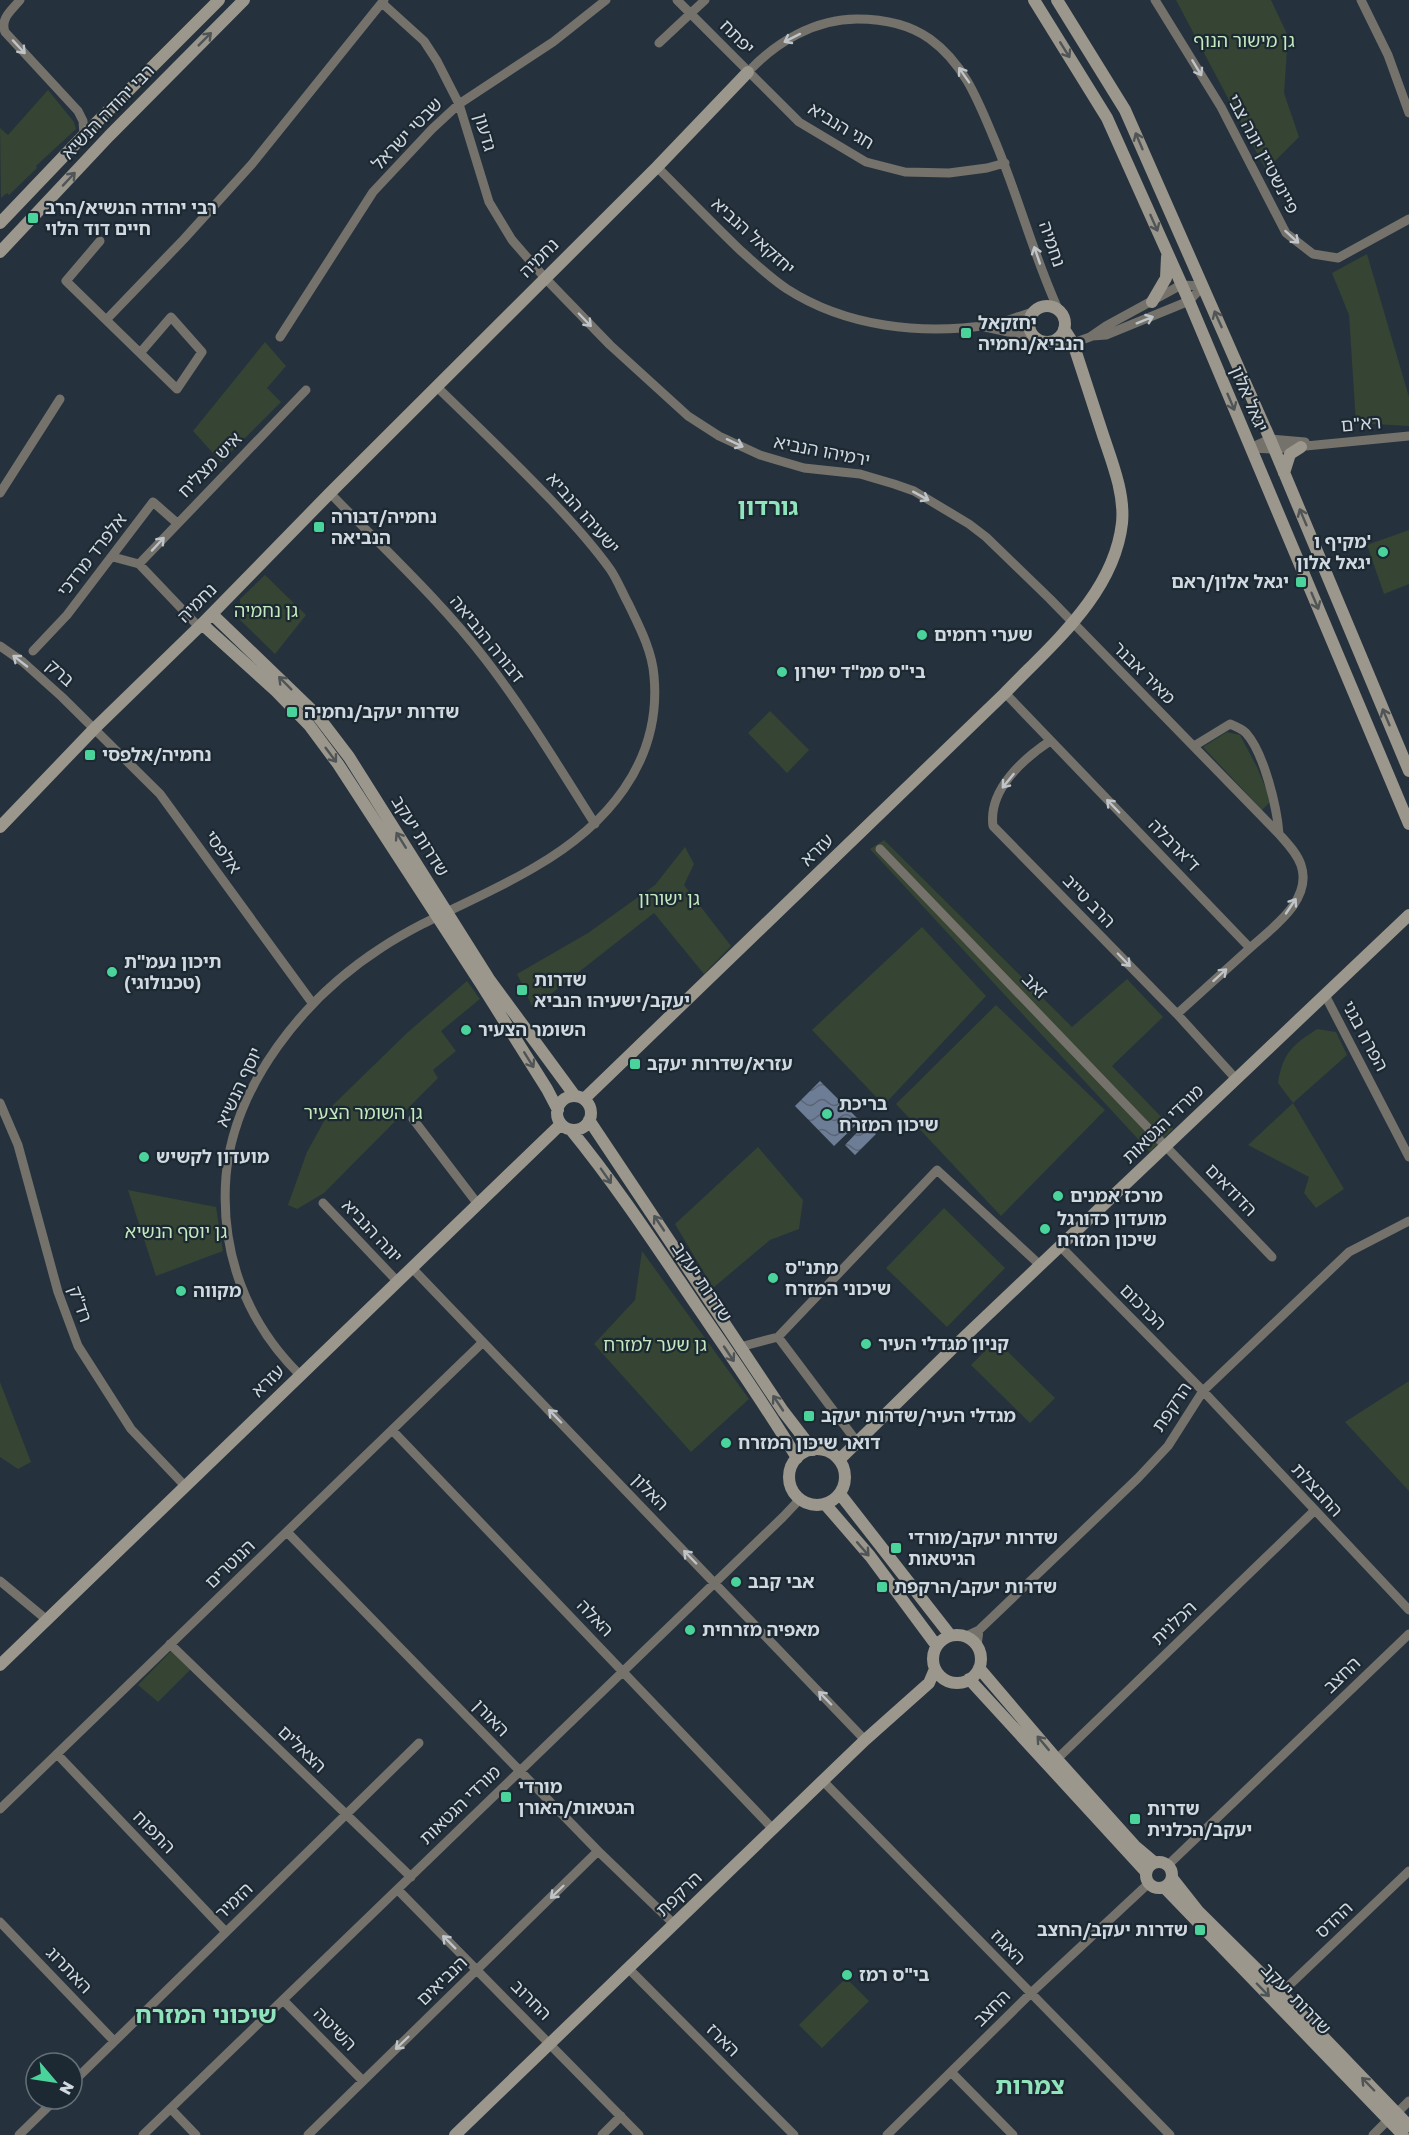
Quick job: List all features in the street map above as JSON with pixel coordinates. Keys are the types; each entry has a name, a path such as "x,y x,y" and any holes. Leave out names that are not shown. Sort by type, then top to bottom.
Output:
{"street":[{"path":"20,0 5,18 3,27 5,32 78,111 83,121 84,135"},
{"name":"רבי יהודה הנשיא","path":"0,224 84,135 219,0"},
{"name":"רבי יהודה הנשיא","path":"0,252 109,135 244,0"},
{"name":"שבטי ישראל","path":"280,337 373,192 432,129 459,104 553,42 606,0"},
{"name":"יפתח","path":"677,0 748,72"},
{"path":"659,43 705,0"},
{"name":"יגאל אלון","path":"1034,0 1107,118 1189,301 1409,824"},
{"name":"יגאל אלון","path":"1058,0 1125,110 1273,444 1409,771"},
{"name":"פיינשטיין יונה צבי","path":"1155,0 1221,107 1286,233 1313,254 1338,258 1409,219"},
{"path":"1360,0 1388,55 1409,113"},
{"path":"106,320 252,164 383,1"},
{"name":"גדעון","path":"383,1 424,41 437,61 459,104 489,202 512,240 545,278"},
{"name":"נחמיה","path":"0,826 95,728 201,626 436,386 657,167 760,59 778,45 816,26 850,19 870,19 908,27 929,38 960,69 975,94 1005,163 1047,285 1058,309"},
{"name":"חגי הנביא","path":"748,72 799,122 866,162 905,172 949,172 987,168 1005,163"},
{"name":"יחזקאל הנביא","path":"657,167 767,275 787,290 851,318 899,328 953,329 997,323 1033,312"},
{"path":"100,241 66,281 106,320 177,389 202,352 171,317 140,353"},
{"path":"1152,302 1166,278 1167,253"},
{"name":"ירמיהו הנביא","path":"545,278 610,345 688,416 719,436 760,455 804,468 860,474 914,491 969,524 986,537 1050,599 1071,624"},
{"path":"1090,337 1181,285 1203,286"},
{"path":"1050,342 1059,338 1064,329 1064,318 1058,309 1042,306 1029,317 1029,328 1035,338 1039,341 1050,342 1073,343 1090,337 1106,335 1189,301 1203,286"},
{"name":"יחזקאל הנביא","path":"980,326 1035,338"},
{"path":"1064,329 1073,343 1117,480 1122,521 1116,552 1109,570 1090,601 1071,624"},
{"name":"ישעיהו הנביא","path":"436,386 514,461 588,539 612,572 645,637 654,674 653,710 648,740 635,771 618,799 584,834 535,867 441,914"},
{"name":"איש מצליח","path":"139,564 306,390"},
{"path":"0,493 60,399"},
{"name":"רא\"ם","path":"1250,448 1273,444 1317,444 1409,436"},
{"name":"רא\"ם","path":"1273,444 1301,447 1317,444"},
{"path":"1284,473 1290,454 1301,447"},
{"name":"דבורה הנביאה","path":"330,493 442,610 486,660 542,740 595,824"},
{"name":"אלפרד מרדכי","path":"33,651 67,615 153,502 177,523"},
{"path":"113,557 139,564 201,626"},
{"name":"שדרות יעקב","path":"212,614 316,715 349,757 558,1110"},
{"name":"עזרא","path":"579,1098 1005,693 1071,624"},
{"name":"מאיר אבנר","path":"1071,624 1279,834 1301,866 1301,887 1291,910 1250,948"},
{"name":"שדרות יעקב","path":"201,626 276,692 309,725 441,914 579,1098"},
{"name":"ברק","path":"0,646 23,662 95,728"},
{"name":"ד'ארבלה","path":"1005,693 1250,948"},
{"name":"מאיר אבנר","path":"1194,746 1230,724 1245,732 1258,756 1272,791 1278,815 1279,834"},
{"name":"אלפסי","path":"95,728 160,794 313,1004"},
{"name":"הרב טייב","path":"1050,741 1035,751 1004,784 994,802 991,814 993,826 1177,1014 1236,1078"},
{"name":"זאב","path":"880,849 1166,1146"},
{"name":"יוסף הנשיא","path":"300,1375 278,1353 245,1299 232,1254 224,1199 231,1147 255,1085 280,1041 313,1004 378,950 441,914"},
{"name":"מורדי הגטאות","path":"839,1460 1040,1265 1406,919"},
{"path":"1177,1014 1250,948"},
{"name":"הפרח בגני","path":"1325,995 1409,1157"},
{"path":"579,1098 591,1110 589,1120 582,1128 566,1127 558,1110 562,1102 579,1098"},
{"name":"רד\"ק","path":"0,1103 18,1145 58,1292 78,1346 131,1428 185,1486"},
{"path":"413,1119 477,1203"},
{"name":"שדרות יעקב","path":"589,1120 783,1411 813,1450"},
{"name":"עזרא","path":"0,1665 477,1203 566,1127"},
{"name":"שדרות יעקב","path":"566,1127 590,1154 662,1254 776,1422 797,1458"},
{"name":"הדודאים","path":"1166,1146 1272,1257"},
{"path":"740,1347 778,1337 937,1170 1040,1265"},
{"name":"יונה הנביא","path":"323,1203 397,1281"},
{"name":"הרקפת","path":"966,1636 980,1630 1138,1478 1168,1446 1203,1391 1349,1252 1409,1221"},
{"name":"הכרכום","path":"1060,1246 1203,1391"},
{"name":"האלון","path":"411,1267 865,1740"},
{"path":"778,1337 857,1442"},
{"name":"הנוטרים","path":"0,1809 483,1342"},
{"name":"החבצלת","path":"1203,1391 1409,1610"},
{"name":"האלה","path":"392,1430 773,1828"},
{"path":"813,1450 828,1451 839,1460 844,1468 844,1486 840,1494 825,1504 816,1505 800,1499 794,1492 790,1474 797,1458 813,1450"},
{"path":"840,1494 950,1635"},
{"name":"מורדי הגטאות","path":"143,2135 800,1499"},
{"path":"825,1504 870,1556 936,1645"},
{"name":"הכלנית","path":"1057,1759 1314,1511"},
{"name":"האורן","path":"287,1532 598,1851 674,1924"},
{"path":"0,1581 47,1620"},
{"path":"977,1646 980,1630"},
{"name":"החצב","path":"1168,1865 1409,1634"},
{"path":"950,1635 966,1636 977,1646 980,1653 979,1668 969,1679 955,1683 939,1674 932,1661 936,1645 942,1639 950,1635"},
{"name":"הצאלים","path":"171,1644 411,1877"},
{"path":"979,1668 1136,1846 1156,1888 1168,1883 1172,1871 1162,1862 1150,1872"},
{"name":"הרקפת","path":"455,2135 865,1740 939,1674"},
{"path":"969,1679 1150,1872"},
{"name":"הזמיר","path":"84,2071 419,1743"},
{"name":"התפוח","path":"57,1754 226,1932"},
{"name":"האגוז","path":"823,1781 1170,2135"},
{"name":"הנביאים","path":"308,2135 598,1851"},
{"name":"החצב","path":"887,2135 1150,1872"},
{"name":"ההדס","path":"1281,1993 1409,1872"},
{"name":"שדרות יעקב","path":"1168,1883 1281,1993 1392,2116 1403,2135"},
{"name":"שדרות יעקב","path":"1168,1883 1392,2116 1409,2126"},
{"name":"החרוב","path":"398,1890 639,2135"},
{"name":"האתרוג","path":"0,1922 114,2041"},
{"name":"הארז","path":"628,1968 794,2135"},
{"name":"השיטה","path":"283,2000 363,2082"},
{"path":"951,2072 1013,2135"},
{"path":"1373,2135 1409,2101"},
{"path":"171,2109 196,2135"},
{"path":"19,2135 44,2111"},
{"path":"602,2135 621,2116"}],"green space":[{"name":"גן מישור הנוף","path":"1176,0 1271,0 1288,36 1284,93 1299,137 1266,170"},
{"path":"48,90 74,122 76,129 9,195 7,193 1,198 0,128 8,135"},
{"path":"1367,254 1409,397 1409,426 1356,423 1349,315 1332,273"},
{"path":"265,342 286,366 267,388 281,402 221,462 193,431"},
{"path":"1409,530 1409,584 1384,594 1367,545"},
{"name":"גן נחמיה","path":"265,575 306,615 275,654 240,620 240,599"},
{"path":"770,711 809,750 787,773 748,733"},
{"path":"1227,732 1240,735 1257,767 1271,801 1262,810 1203,747"},
{"path":"884,840 1072,1027 1127,979 1163,1017 1112,1066 1173,1129 1150,1152 870,849"},
{"name":"גן ישורון","path":"685,847 694,864 684,885 731,946 704,974 654,913 533,1008 517,974 588,933 655,885"},
{"path":"922,927 986,996 884,1105 812,1030"},
{"name":"גן השומר הצעיר","path":"467,981 480,999 441,1031 456,1051 433,1070 438,1078 324,1193 297,1209 288,1205 307,1152 333,1105 407,1033"},
{"path":"996,1005 1105,1110 1001,1216 896,1104"},
{"path":"1317,1029 1336,1032 1347,1055 1293,1103 1278,1083 1280,1072 1290,1050"},
{"path":"1293,1103 1344,1189 1316,1208 1304,1193 1309,1177 1248,1145"},
{"path":"758,1147 803,1200 799,1229 770,1240 713,1288 675,1224"},
{"name":"גן יוסף הנשיא","path":"128,1190 216,1207 223,1251 156,1276"},
{"path":"944,1208 1005,1268 947,1327 886,1268"},
{"name":"גן שער למזרח","path":"642,1251 749,1399 691,1452 594,1344 635,1300"},
{"path":"996,1340 1055,1398 1030,1423 971,1365"},
{"path":"1409,1381 1409,1491 1345,1422"},
{"path":"0,1382 31,1462 18,1469 0,1457"},
{"path":"172,1650 191,1669 158,1702 138,1685"},
{"path":"846,1978 869,2001 822,2048 799,2025"}],"water":[{"name":"בריכת שיכון המזרח","path":"820,1081 860,1121 834,1146 795,1106"},
{"path":"865,1124 876,1134 855,1155 845,1145"}],"place":[{"name":"רבי יהודה הנשיא/הרב חיים דוד הלוי","path":"33,218"},
{"name":"יחזקאל הנביא/נחמיה","path":"966,333"},
{"name":"נחמיה/דבורה הנביאה","path":"319,527"},
{"name":"מקיף ו' יגאל אלון","path":"1383,552"},
{"name":"יגאל אלון/ראם","path":"1301,582"},
{"name":"שערי רחמים","path":"922,635"},
{"name":"בי\"ס ממ\"ד ישרון","path":"782,672"},
{"name":"שדרות יעקב/נחמיה","path":"292,712"},
{"name":"נחמיה/אלפסי","path":"90,755"},
{"name":"תיכון נעמ\"ת (טכנולוגי)","path":"112,972"},
{"name":"שדרות יעקב/ישעיהו הנביא","path":"522,990"},
{"name":"השומר הצעיר","path":"466,1030"},
{"name":"עזרא/שדרות יעקב","path":"635,1064"},
{"name":"בריכת שיכון המזרח","path":"827,1114"},
{"name":"מועדון לקשיש","path":"144,1157"},
{"name":"מרכז אמנים","path":"1058,1196"},
{"name":"מועדון כדורגל שיכון המזרח","path":"1045,1229"},
{"name":"מתנ\"ס שיכוני המזרח","path":"773,1278"},
{"name":"מקווה","path":"181,1291"},
{"name":"קניון מגדלי העיר","path":"866,1344"},
{"name":"מגדלי העיר/שדרות יעקב","path":"809,1416"},
{"name":"דואר שיכון המזרח","path":"726,1443"},
{"name":"שדרות יעקב/מורדי הגיטאות","path":"896,1548"},
{"name":"אבי קבב","path":"736,1582"},
{"name":"שדרות יעקב/הרקפת","path":"882,1587"},
{"name":"מאפיה מזרחית","path":"690,1630"},
{"name":"מורדי הגטאות/האורן","path":"506,1797"},
{"name":"שדרות יעקב/הכלנית","path":"1135,1819"},
{"name":"שדרות יעקב/החצב","path":"1200,1930"},
{"name":"בי\"ס רמז","path":"847,1975"}],"district":[{"name":"גורדון","path":"768,507"},
{"name":"שיכוני המזרח","path":"206,2015"},
{"name":"צמרות","path":"1030,2086"}]}
